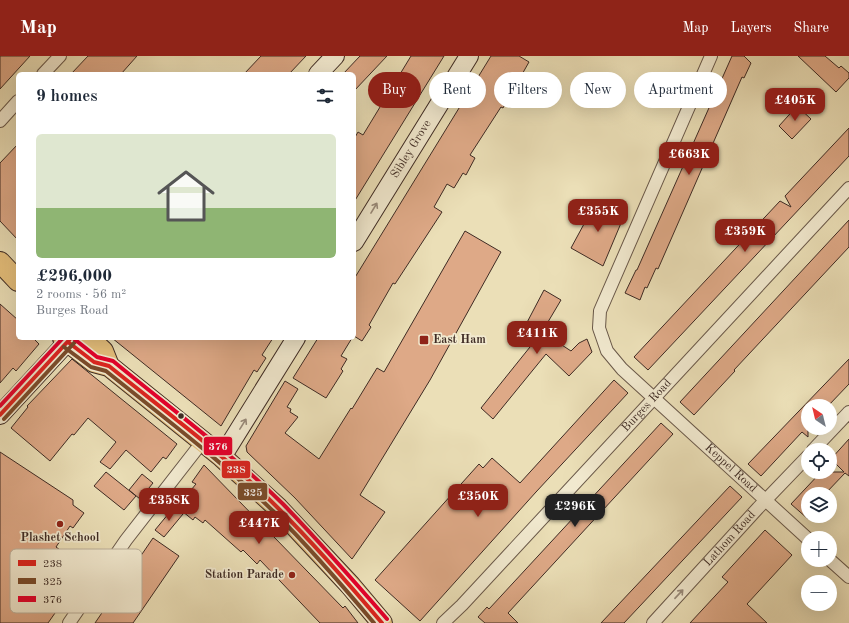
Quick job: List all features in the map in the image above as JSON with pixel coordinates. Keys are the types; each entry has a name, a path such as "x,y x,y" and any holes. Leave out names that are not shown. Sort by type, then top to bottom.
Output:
{"main road":[{"path":"320,72 335,56"},
{"name":"Sibley Grove","path":"356,239 469,56"},
{"path":"0,262 16,279"},
{"path":"0,415 66,340"},
{"path":"68,340 94,362 109,366 222,457 278,508 350,585 382,623"},
{"path":"91,340 103,352 109,366"},
{"path":"222,457 295,340"}],"street":[{"path":"45,72 60,56"},
{"name":"Keppel Road","path":"711,56 600,311 599,328 607,350 622,369 801,532"},
{"path":"0,121 16,103"},
{"name":"Burges Road","path":"443,623 462,605 849,188"},
{"path":"820,443 849,412"},
{"path":"120,549 203,441"},
{"name":"Lathom Road","path":"652,623 801,463"},
{"path":"837,566 849,577"},
{"path":"69,623 76,613"}],"building":[{"path":"0,56 30,56 0,89"},
{"path":"88,56 137,56 123,72 73,72"},
{"path":"261,56 306,56 291,72 246,72"},
{"path":"360,56 387,56 372,72 368,72 368,76 356,89 356,72 345,72"},
{"path":"411,56 444,56 434,72 429,72 429,80 421,93 421,72 401,72"},
{"path":"491,56 519,56 529,62 523,72 494,72 494,108 500,108 470,155 475,158 466,175 463,173 454,188 447,184 434,207 442,212 395,284 393,283 369,325 371,327 362,341 356,337 356,276 459,108 486,108 486,72 481,72"},
{"path":"732,56 744,56 751,63 744,78 742,77 658,269 656,268 647,288 645,287 640,300 625,293 637,270 709,108 727,108 727,72 725,72"},
{"path":"798,56 825,56 839,68 841,66 849,73 849,78 836,92"},
{"path":"797,106 811,119 792,139 779,126"},
{"path":"379,108 412,108 356,199 356,136 358,132 363,135"},
{"path":"849,128 849,156 648,370 634,357 780,201 791,207 785,196"},
{"path":"16,146 16,238 0,221 0,163"},
{"path":"597,200 624,216 603,266 571,248"},
{"path":"849,220 849,247 694,415 680,402"},
{"path":"465,231 501,252 430,380 360,495 385,512 352,559 295,498 247,452 246,446 285,381 298,389 287,407 291,409 290,412 298,417 285,433 319,459 377,368 384,372"},
{"path":"544,290 561,300 542,332 571,351 579,343 587,339 592,352 569,376 546,354 493,419 481,408 534,342 522,332"},
{"path":"0,304 16,318 16,340 35,340 39,344 16,371 13,368 0,383"},
{"path":"114,340 272,340 262,355 266,358 257,372 254,370 221,426"},
{"path":"317,340 351,340 341,356 347,359 341,369 343,371 326,398 293,378"},
{"path":"72,359 177,444 166,459 163,457 151,472 126,450 110,469 100,462 116,442 88,418 74,435 72,434 50,461 11,428 28,407 27,406"},
{"path":"849,359 849,384 835,399 811,399"},
{"path":"614,380 628,393 536,492 420,621 375,580 479,464 483,468 492,458 520,483"},
{"path":"801,409 801,433 761,476 748,464"},
{"path":"661,423 673,434 508,613 518,623 485,623 478,617 487,607 489,609"},
{"path":"849,439 849,476 845,473 832,487 807,487 814,479 837,479 837,472 844,472 837,465 837,452"},
{"path":"0,452 73,500 73,505 84,513 73,528 70,526 56,547 59,549 10,549 10,613 55,613 48,623 0,623"},
{"path":"204,465 343,608 345,606 358,623 320,623 260,560 257,564 243,550 241,552 205,520 203,523 195,517 193,520 177,507 196,484 192,482"},
{"path":"106,472 136,496 124,510 94,486"},
{"path":"142,474 153,483 140,499 129,490"},
{"path":"730,486 742,497 624,623 601,623"},
{"path":"801,493 801,513 791,504"},
{"path":"174,507 183,514 164,537 155,530"},
{"path":"765,530 792,555 747,604 767,623 690,623 728,582 722,577"},
{"path":"153,538 179,556 142,610 142,554"},
{"path":"102,613 140,613 133,623 95,623"}],"transit line":[{"name":"376","path":"0,406 61,340"},
{"name":"238","path":"0,415 69,340"},
{"name":"376","path":"76,340 97,357 113,361 242,466 283,504 310,532 387,619"},
{"name":"238","path":"68,342 94,362 109,366 238,470 305,536 382,623"},
{"name":"325","path":"4,419 75,342"},
{"name":"325","path":"64,347 91,367 106,371 234,475 274,512 300,539 338,580 374,623"}],"place":[{"name":"East Ham","path":"424,340"},
{"name":"Plashet School","path":"60,524"},
{"name":"Station Parade","path":"292,575"}]}
